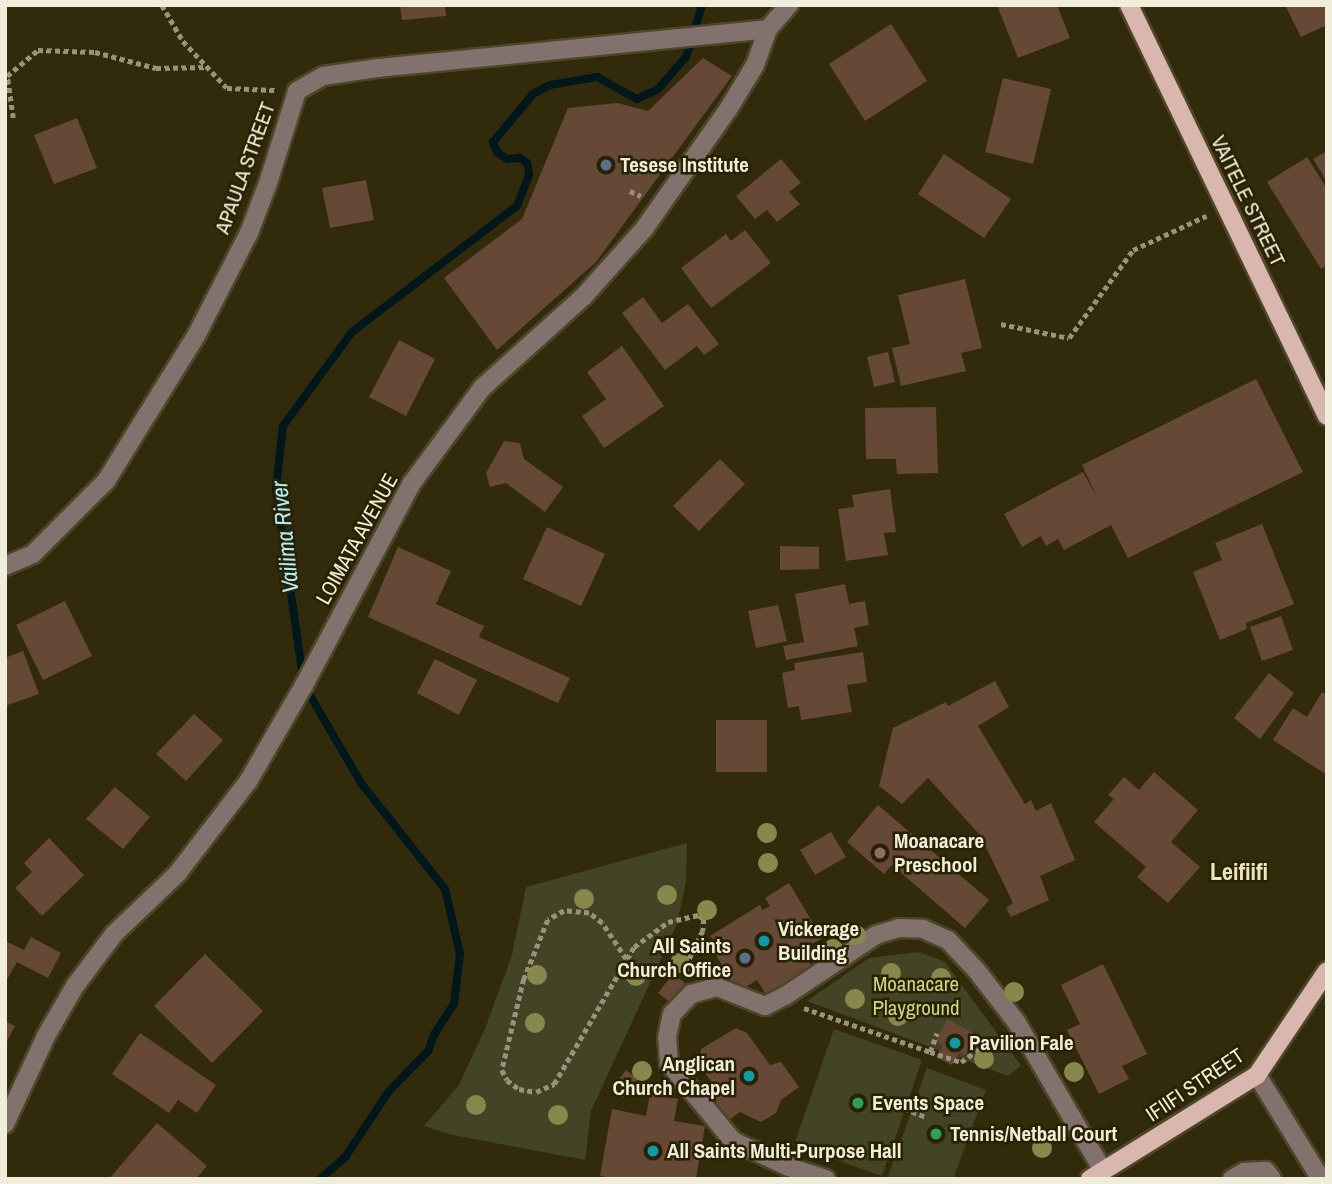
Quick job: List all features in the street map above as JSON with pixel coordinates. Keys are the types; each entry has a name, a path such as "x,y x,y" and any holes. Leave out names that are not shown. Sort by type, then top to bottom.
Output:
{"main road":[{"name":"VAITELE STREET","path":"1129,5 1327,416"},
{"name":"IFIIFI STREET","path":"1097,1175 1257,1075 1327,971"}],"street":[{"name":"LOIMATA AVENUE","path":"5,1124 46,1036 75,986 114,934 177,874 249,780 304,685 412,483 482,388 584,296 644,229 729,108 755,65 768,29 789,5"},
{"name":"APAULA STREET","path":"5,566 33,554 106,481 196,336 249,233 297,90 323,76 378,68 768,29"},
{"path":"826,1179 789,1167 733,1141 669,1063 667,1037 672,1014 691,994 717,987 765,1006 785,996 876,935 898,928 923,929 948,940 977,971 1017,1024 1097,1175"},
{"path":"1257,1075 1321,1179"},
{"path":"1232,1179 1244,1172 1266,1171 1272,1179"}],"path":[{"path":"162,5 183,41 227,88 297,90"},
{"path":"13,118 7,76 38,50 95,52 156,68 208,67"},
{"path":"1001,324 1069,338 1133,250 1226,206"},
{"path":"626,959 601,923 589,913 564,911 548,920 521,992 502,1070 507,1080 519,1089 536,1092 554,1084 634,947 668,922 699,915 704,919 703,931 687,966 691,994"},
{"path":"796,1005 961,1062 984,1046"},
{"path":"930,1052 937,1033"},
{"path":"896,1105 926,1117"}],"green space":[{"path":"687,843 686,882 677,924 591,1111 585,1160 448,1134 424,1126 459,1085 485,1029 512,955 526,887"},
{"name":"Moanacare Playground","path":"919,952 945,962 1021,1066 1008,1076 807,1001 869,958"},
{"name":"Events Space","path":"834,1029 922,1060 882,1176 794,1145"},
{"name":"Tennis/Netball Court","path":"927,1068 986,1090 953,1179 887,1179"}],"building":[{"path":"400,5 445,5 446,16 402,20"},
{"path":"997,5 1057,5 1070,38 1018,58"},
{"path":"1285,5 1327,5 1327,25 1301,37"},
{"path":"891,24 927,81 865,121 829,64"},
{"name":"Tesese Institute","path":"703,58 732,76 596,262 497,350 444,278 522,219 568,108 617,103 648,111"},
{"path":"1003,78 1051,89 1033,164 985,152"},
{"path":"77,118 97,168 54,184 34,135"},
{"path":"1327,151 1327,182 1313,159"},
{"path":"944,154 1011,199 984,238 918,194"},
{"path":"1307,157 1327,189 1327,265 1321,269 1267,182"},
{"path":"781,159 801,183 789,192 800,204 777,222 767,210 755,219 736,196"},
{"path":"366,180 374,220 330,228 322,188"},
{"path":"745,230 771,263 711,308 681,268 726,234 731,241"},
{"path":"965,279 982,348 961,353 966,371 901,386 892,348 910,344 898,295"},
{"path":"643,297 662,323 688,304 719,344 704,355 697,346 665,370 622,313"},
{"path":"399,340 435,359 406,416 369,397"},
{"path":"622,346 664,406 604,448 582,416 606,399 587,372"},
{"path":"888,352 895,382 874,387 867,357"},
{"path":"1256,379 1303,472 1128,558 1111,525 1064,550 1058,539 1046,546 1041,536 1022,547 1004,514 1083,472 1098,499 1082,465"},
{"path":"936,407 938,473 897,474 896,459 866,459 865,408"},
{"path":"504,441 520,443 524,459 563,487 545,512 506,483 490,487 486,473"},
{"path":"720,459 745,484 699,531 673,506"},
{"path":"890,489 896,532 884,533 888,555 846,561 838,509 854,507 852,495"},
{"path":"1262,524 1294,604 1246,623 1247,629 1220,640 1193,572 1222,560 1215,543"},
{"path":"547,527 605,554 581,606 523,579"},
{"path":"780,546 819,547 819,569 780,570"},
{"path":"398,547 451,571 436,604 484,626 479,637 570,678 558,703 368,617"},
{"path":"845,584 849,604 865,601 869,625 854,628 858,646 786,660 783,646 804,642 795,594"},
{"path":"65,601 92,656 43,680 16,625"},
{"path":"778,605 787,641 756,648 748,611"},
{"path":"1281,616 1293,650 1262,661 1250,627"},
{"path":"23,651 39,694 5,706 5,658"},
{"path":"863,652 867,682 847,685 852,712 801,720 799,706 788,708 782,673 795,670 794,663"},
{"path":"435,659 477,680 459,715 417,693"},
{"path":"1269,673 1294,693 1260,739 1234,718"},
{"path":"995,681 1009,707 978,726 1025,804 1031,800 1036,811 1051,803 1075,860 1040,876 1049,900 1011,917 1006,908 1013,903 980,835 928,778 902,804 879,786 893,728 946,702 948,706"},
{"path":"1322,692 1327,695 1327,775 1273,740 1293,708 1307,717"},
{"path":"194,714 223,740 186,781 156,754"},
{"path":"716,720 767,720 767,772 716,772"},
{"path":"1154,772 1198,810 1171,842 1200,867 1168,903 1137,877 1146,867 1094,822 1114,799 1108,795 1124,777 1139,790"},
{"path":"115,787 150,817 123,849 86,819"},
{"path":"878,805 989,900 965,928 892,865 884,874 847,842"},
{"path":"831,832 846,857 815,875 800,850"},
{"path":"49,838 84,875 42,916 15,888 32,872 24,863"},
{"name":"Vickerage Building","path":"789,883 822,938 802,950 814,970 769,999 757,980 738,992 708,942 713,939 710,936 760,905 762,910 770,906 765,898"},
{"path":"31,937 61,953 48,978 17,962 5,983 5,941 24,950"},
{"path":"205,954 263,1011 212,1063 154,1006"},
{"path":"1103,964 1147,1054 1122,1066 1129,1079 1099,1094 1067,1030 1080,1024 1061,985"},
{"path":"673,974 685,983 670,1002 658,993"},
{"name":"Pavilion Fale","path":"947,1019 975,1034 965,1055 959,1052 952,1065 936,1057 943,1045 936,1041"},
{"path":"5,1021 15,1026 5,1045"},
{"name":"Anglican Church Chapel","path":"736,1028 747,1033 770,1065 781,1062 799,1087 781,1100 776,1113 761,1122 740,1112 729,1120 709,1093 716,1088 699,1065 701,1049"},
{"path":"140,1033 216,1085 197,1113 178,1100 169,1113 112,1074"},
{"path":"626,1070 638,1079 623,1098 611,1089"},
{"name":"All Saints Multi-Purpose Hall","path":"650,1094 678,1099 674,1121 705,1126 696,1179 617,1179 600,1176 612,1109 646,1116"},
{"path":"157,1123 207,1166 196,1179 109,1179"}],"waterway":[{"name":"Vailima River","path":"320,1179 346,1156 389,1091 428,1051 435,1033 454,1004 460,954 445,889 361,783 304,685 276,488 283,426 352,332 517,206 529,174 527,163 520,158 507,159 497,152 493,142 533,94 550,85 597,77 637,99 658,89 686,57 702,5"}],"place":[{"name":"Tesese Institute","path":"606,165"},
{"name":"Moanacare Preschool","path":"880,853"},
{"name":"Vickerage Building","path":"764,941"},
{"name":"All Saints Church Office","path":"745,958"},
{"name":"Pavilion Fale","path":"955,1043"},
{"name":"Anglican Church Chapel","path":"749,1076"},
{"name":"Events Space","path":"858,1103"},
{"name":"Tennis/Netball Court","path":"936,1134"},
{"name":"All Saints Multi-Purpose Hall","path":"653,1151"}],"district":[{"name":"Leifiifi","path":"1239,872"}]}
